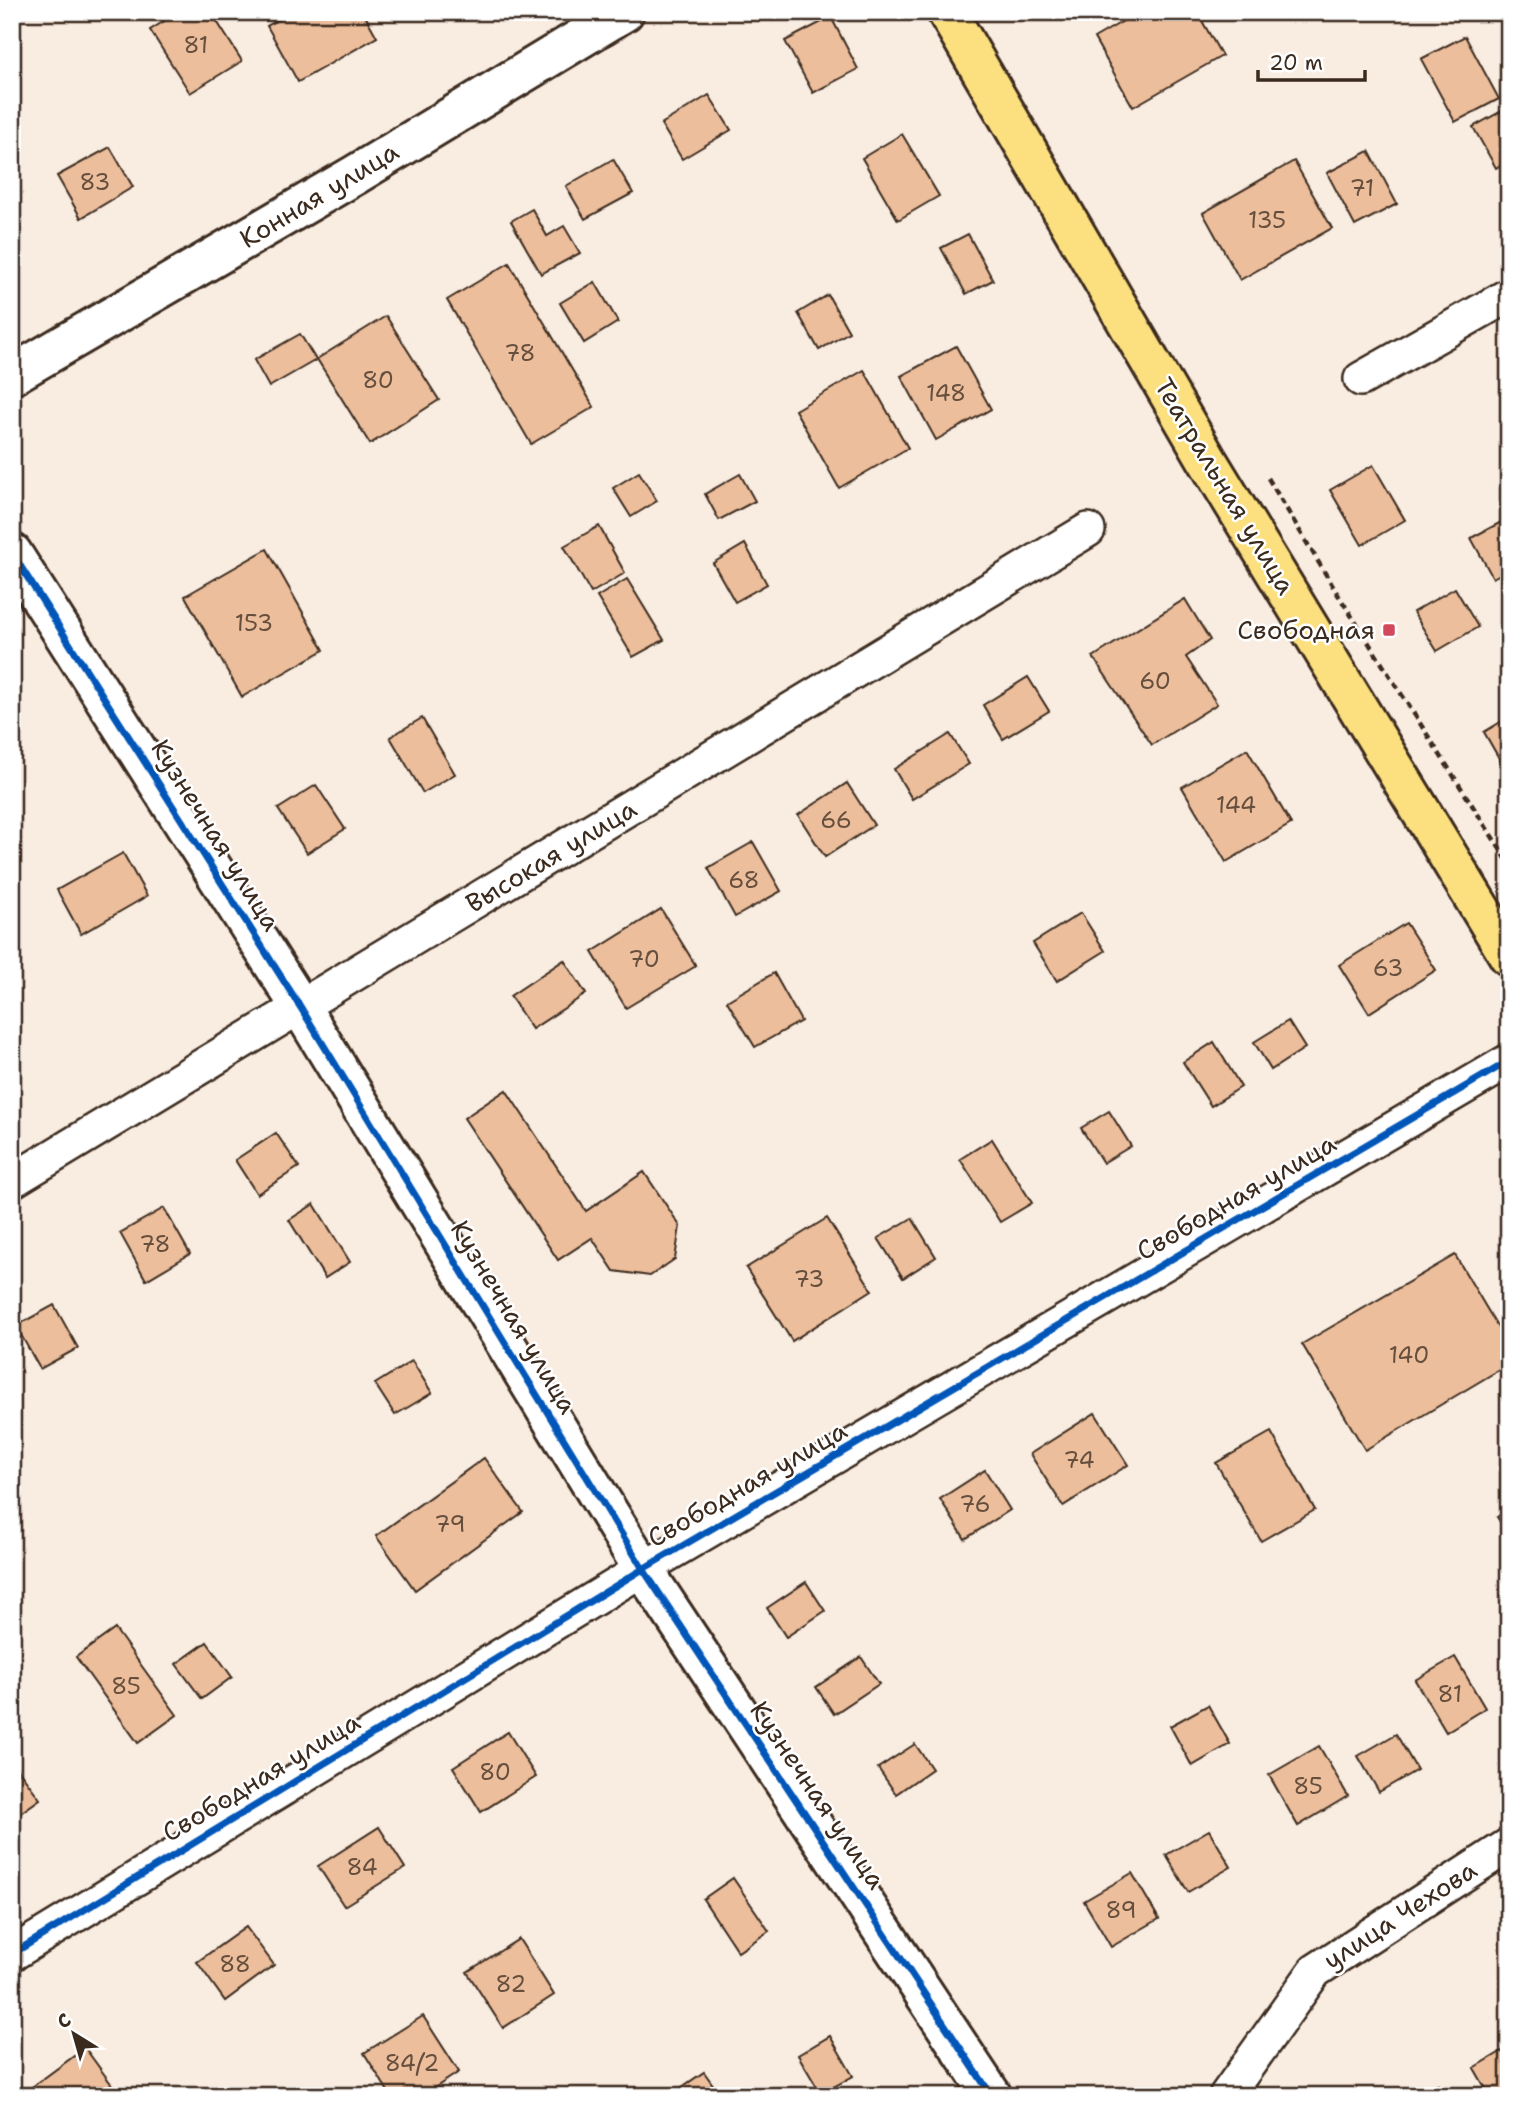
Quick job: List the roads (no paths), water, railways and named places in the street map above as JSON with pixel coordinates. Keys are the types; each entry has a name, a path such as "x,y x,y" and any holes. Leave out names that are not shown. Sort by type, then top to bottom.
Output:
{"main road":[{"name":"Театральная улица","path":"947,12 1206,458 1509,956"}],"street":[{"name":"Конная улица","path":"12,375 355,175 624,12"},
{"path":"1361,379 1509,295"},
{"name":"Высокая улица","path":"12,1181 1088,530"},
{"name":"Кузнечная улица","path":"12,553 301,1008 643,1569 992,2096"},
{"name":"Свободная улица","path":"12,1954 643,1569 1509,1061"},
{"name":"улица Чехова","path":"1226,2096 1315,1971 1509,1844"}],"place":[{"name":"Свободная","path":"1389,630"}]}
